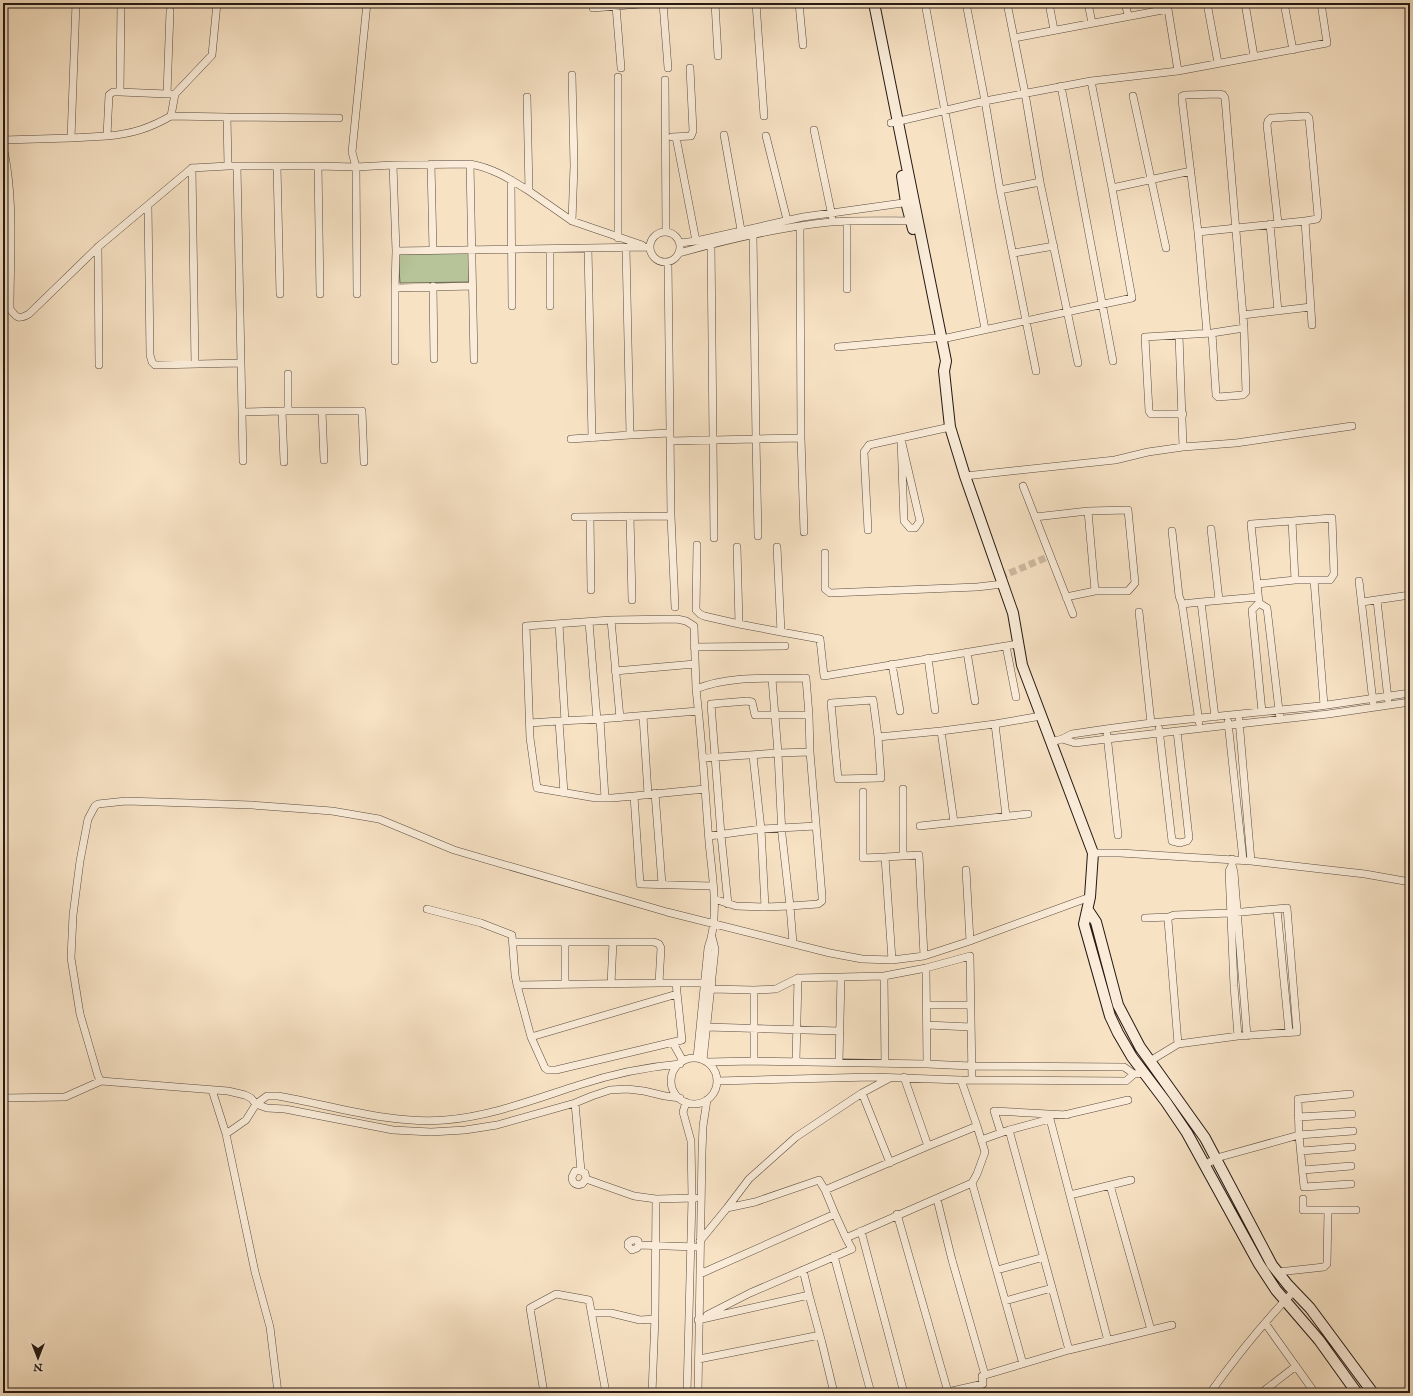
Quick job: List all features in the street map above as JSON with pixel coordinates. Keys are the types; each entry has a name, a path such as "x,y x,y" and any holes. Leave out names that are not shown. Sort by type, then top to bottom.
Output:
{"street":[{"path":"71,138 76,3"},
{"path":"120,92 121,3"},
{"path":"171,116 175,94 212,55 217,3"},
{"path":"358,294 356,167 352,144 367,3"},
{"path":"593,8 652,3"},
{"path":"663,3 668,68"},
{"path":"715,3 718,56"},
{"path":"756,3 764,116"},
{"path":"799,3 802,45"},
{"path":"867,3 894,123 938,339 946,361 944,371 950,427 965,476 1013,613 1022,665 1093,853 1090,897 1084,924 1110,1016 1139,1073 1166,1102 1187,1133 1259,1264 1285,1300 1319,1340 1357,1393"},
{"path":"874,3 894,123"},
{"path":"925,3 985,329"},
{"path":"966,3 1000,190 1014,253 1036,371"},
{"path":"1007,3 1025,93 1040,182 1078,363"},
{"path":"1049,3 1054,30"},
{"path":"1088,3 1092,23"},
{"path":"1125,3 1128,16"},
{"path":"1207,3 1218,63"},
{"path":"1245,3 1254,56"},
{"path":"1284,3 1293,50"},
{"path":"894,123 944,110 1061,86 1178,71 1327,43 1321,3"},
{"path":"616,6 620,68"},
{"path":"1014,38 1128,16 1168,6 1178,71"},
{"path":"167,94 170,11"},
{"path":"666,138 691,136 693,131 690,68"},
{"path":"572,75 574,166 572,221"},
{"path":"618,77 618,238"},
{"path":"665,80 666,232"},
{"path":"838,347 938,339 1132,298 1091,81"},
{"path":"1061,86 1113,361"},
{"path":"107,136 109,95 113,92 175,94"},
{"path":"1223,95 1225,98 1244,328 1246,392 1243,395 1229,397 1218,397 1216,395 1191,171 1182,96 1223,95"},
{"path":"1133,96 1166,248"},
{"path":"527,97 529,191"},
{"path":"3,140 107,136 134,132 158,123 171,116 339,118"},
{"path":"1198,232 1317,219 1318,216 1309,118 1307,116 1271,118 1268,121 1267,125 1278,223"},
{"path":"227,117 228,166"},
{"path":"814,130 832,222"},
{"path":"724,135 741,230"},
{"path":"766,136 787,220"},
{"path":"676,137 696,241"},
{"path":"3,146 10,196 6,309 16,317 21,318 29,314 98,247 192,168 228,166 356,167 470,164 481,166 499,173 529,191 572,221 618,238 650,247"},
{"path":"431,164 433,250"},
{"path":"470,164 474,360"},
{"path":"393,165 396,251 396,361"},
{"path":"237,166 243,461"},
{"path":"277,166 280,294"},
{"path":"318,166 320,294"},
{"path":"192,168 195,364"},
{"path":"1112,188 1191,171"},
{"path":"511,180 512,306"},
{"path":"1000,190 1040,182"},
{"path":"680,243 696,241 787,220 910,202"},
{"path":"148,205 148,295 150,355 152,362 155,365 241,363"},
{"path":"679,253 680,243 674,235 666,232 659,234 651,241 651,254 656,260 668,262 679,253 712,244 754,234 800,226 832,222 914,221"},
{"path":"1305,221 1312,325"},
{"path":"847,222 847,289"},
{"path":"1270,224 1278,311"},
{"path":"800,226 804,532"},
{"path":"754,234 758,536"},
{"path":"712,244 712,439 714,538"},
{"path":"1014,253 1054,246"},
{"path":"98,247 99,365"},
{"path":"396,251 650,247"},
{"path":"588,248 592,438"},
{"path":"626,248 630,435"},
{"path":"550,249 550,306"},
{"path":"668,262 671,516 676,607"},
{"path":"434,286 434,359"},
{"path":"395,288 472,286"},
{"path":"1243,315 1311,307"},
{"path":"1183,414 1151,414 1149,411 1145,337 1210,333 1244,328"},
{"path":"1179,335 1183,447"},
{"path":"284,462 285,411 288,374"},
{"path":"242,412 362,410 364,462"},
{"path":"322,411 324,460"},
{"path":"965,476 1115,460 1148,452 1183,447 1236,443 1352,426"},
{"path":"868,530 864,452 869,445 950,427"},
{"path":"572,439 670,433"},
{"path":"670,441 802,438"},
{"path":"900,439 920,521 914,516 908,517 904,521 900,439"},
{"path":"1024,486 1072,614"},
{"path":"1036,518 1088,511 1128,510 1135,583 1128,591 1095,591 1066,597"},
{"path":"1088,511 1095,591"},
{"path":"630,516 632,600"},
{"path":"575,517 671,516"},
{"path":"590,517 591,590"},
{"path":"1256,584 1295,580 1330,580 1334,574 1332,518 1251,524 1256,584 1259,600 1267,608 1280,719"},
{"path":"1292,521 1295,580"},
{"path":"1211,528 1219,600"},
{"path":"1172,531 1179,596 1182,604 1200,728"},
{"path":"697,545 696,610 704,616 820,639 824,676 1018,644"},
{"path":"737,547 739,624"},
{"path":"777,547 781,632"},
{"path":"825,553 825,588 830,593 978,587 1003,584"},
{"path":"1314,580 1324,705"},
{"path":"1359,581 1373,707"},
{"path":"1362,602 1410,595"},
{"path":"1182,604 1219,600 1259,600"},
{"path":"1259,600 1252,610 1262,712"},
{"path":"1377,600 1389,705"},
{"path":"1201,602 1215,717"},
{"path":"1139,612 1155,723 1159,732 1172,841 1180,843 1187,841 1189,838 1177,731"},
{"path":"702,1060 710,985 708,948 712,937 714,924 714,899 703,758 696,689 694,626 686,621 677,619 611,620 526,626 530,738 537,788 605,798 705,789"},
{"path":"611,620 620,718"},
{"path":"589,622 605,798"},
{"path":"559,624 564,793"},
{"path":"694,647 785,646"},
{"path":"1006,646 1016,697"},
{"path":"967,652 975,701"},
{"path":"928,658 935,710"},
{"path":"616,671 695,664"},
{"path":"892,664 900,711"},
{"path":"696,689 708,684 729,680 806,678 810,752 822,901 818,904 765,907 736,906 714,899"},
{"path":"772,679 782,828 793,943"},
{"path":"1062,740 1072,734 1106,729 1324,705 1410,693"},
{"path":"873,700 878,737 881,778 838,779 831,703 873,700"},
{"path":"529,722 598,720 643,716 698,709 711,704 747,702 752,702 755,715 809,715"},
{"path":"1051,742 1062,740 1074,742 1107,739 1410,702"},
{"path":"711,704 728,904"},
{"path":"1238,714 1251,861"},
{"path":"1228,715 1243,860"},
{"path":"643,716 662,884"},
{"path":"878,737 995,724 1041,716"},
{"path":"995,724 1006,816"},
{"path":"1106,729 1118,835"},
{"path":"941,730 954,822"},
{"path":"703,758 810,752"},
{"path":"753,756 761,828 765,907"},
{"path":"903,789 903,856"},
{"path":"863,792 863,858 919,855 924,956"},
{"path":"634,796 640,884 712,886"},
{"path":"101,1081 98,1076 80,1014 72,958 74,914 80,861 88,819 95,806 98,804 126,801 252,805 332,811 369,816 454,850 667,912 830,953 862,959 892,960 924,956 970,941 1090,897"},
{"path":"920,826 1028,814"},
{"path":"708,836 761,828 816,826"},
{"path":"1093,853 1120,853 1232,862 1243,860 1365,874 1410,882"},
{"path":"885,857 892,960"},
{"path":"1232,862 1229,871 1247,1036"},
{"path":"966,870 970,941"},
{"path":"1145,918 1170,917 1174,915 1234,913 1287,908 1298,1032 1238,1036 1178,1044 1150,1060"},
{"path":"427,909 481,923 512,935 517,985 531,1037 545,1068 548,1070 556,1070 682,1040 676,983"},
{"path":"1088,910 1096,922 1118,1005 1140,1047 1205,1138 1272,1265 1294,1292 1310,1308 1373,1393"},
{"path":"1234,913 1234,986 1238,1036"},
{"path":"1170,917 1168,920 1178,1044"},
{"path":"513,942 654,942 660,944 661,948 658,983"},
{"path":"565,942 565,984"},
{"path":"612,984 613,942"},
{"path":"517,985 676,983 754,990 776,989 798,978 884,976 926,968 970,956 972,1079"},
{"path":"926,968 928,1064"},
{"path":"884,976 885,1064"},
{"path":"840,1062 841,977"},
{"path":"796,1061 798,978"},
{"path":"702,1060 710,985"},
{"path":"754,990 754,1061"},
{"path":"531,1037 677,994"},
{"path":"927,1005 971,1005"},
{"path":"927,1025 971,1027"},
{"path":"706,1027 840,1031"},
{"path":"673,1043 681,1063"},
{"path":"226,1134 246,1120 256,1104 267,1096 320,1104 354,1112 414,1120 444,1120 501,1110 625,1072 652,1066 681,1063 690,1059 971,1066 1124,1067 1139,1073"},
{"path":"3,1098 66,1097 101,1081 233,1092 245,1095 251,1098 256,1104 267,1108 285,1109 393,1130 432,1132 465,1130 497,1125 575,1103 610,1090 627,1089 644,1091 683,1100 693,1104 700,1103 707,1100 712,1095 716,1089 717,1081 713,1067 702,1060"},
{"path":"681,1063 674,1070 672,1085 675,1092 683,1100 683,1112 691,1140 692,1198 687,1393"},
{"path":"873,1063 873,1077"},
{"path":"717,1081 873,1077 961,1080 1126,1081 1139,1073"},
{"path":"639,1245 691,1247 700,1244 749,1179 796,1138 862,1093 890,1078"},
{"path":"904,1078 928,1146"},
{"path":"846,1238 972,1183 985,1152 961,1080"},
{"path":"212,1090 226,1134 255,1272 270,1327 278,1393"},
{"path":"862,1093 890,1163"},
{"path":"1350,1094 1298,1099 1298,1117 1304,1187 1351,1184"},
{"path":"546,1097 550,1110"},
{"path":"698,1393 698,1320 703,1126 707,1100"},
{"path":"981,1140 1009,1130 1128,1100"},
{"path":"575,1103 580,1171"},
{"path":"320,1104 336,1118"},
{"path":"1001,1133 994,1111 1067,1115"},
{"path":"352,1121 354,1112"},
{"path":"1298,1117 1352,1114"},
{"path":"372,1126 385,1116"},
{"path":"1050,1119 1108,1341"},
{"path":"825,1190 977,1126"},
{"path":"1009,1130 1069,1350"},
{"path":"1204,1165 1217,1159 1299,1135 1353,1131"},
{"path":"1301,1151 1352,1147"},
{"path":"1302,1170 1351,1166"},
{"path":"576,1171 580,1171 585,1173 586,1179 584,1183 579,1185 573,1182 572,1175 576,1171"},
{"path":"586,1179 634,1196 656,1199 701,1198"},
{"path":"698,1320 750,1293 852,1249 819,1180 755,1202 727,1208"},
{"path":"1070,1195 1131,1180"},
{"path":"972,1183 1023,1364"},
{"path":"1110,1185 1151,1330"},
{"path":"652,1393 655,1319 656,1199"},
{"path":"898,1214 945,1392 983,1384 982,1376 984,1375 952,1260 937,1199"},
{"path":"1302,1199 1303,1210 1356,1210"},
{"path":"1278,1272 1324,1267 1327,1264 1328,1210"},
{"path":"700,1274 835,1214"},
{"path":"861,1231 904,1393"},
{"path":"834,1256 871,1393"},
{"path":"997,1270 1044,1257"},
{"path":"802,1270 834,1393"},
{"path":"1005,1301 1052,1288"},
{"path":"1210,1393 1264,1323 1294,1292"},
{"path":"544,1393 530,1308 556,1294 589,1300 606,1393"},
{"path":"698,1320 809,1295"},
{"path":"592,1313 608,1313 640,1320 655,1319"},
{"path":"1264,1323 1316,1393"},
{"path":"984,1375 1069,1350 1172,1325"},
{"path":"699,1359 820,1335"},
{"path":"1261,1393 1296,1366"}],"green space":[{"path":"469,253 469,282 400,283 398,254"}],"tunnel":[{"path":"1000,577 1050,556"}]}
